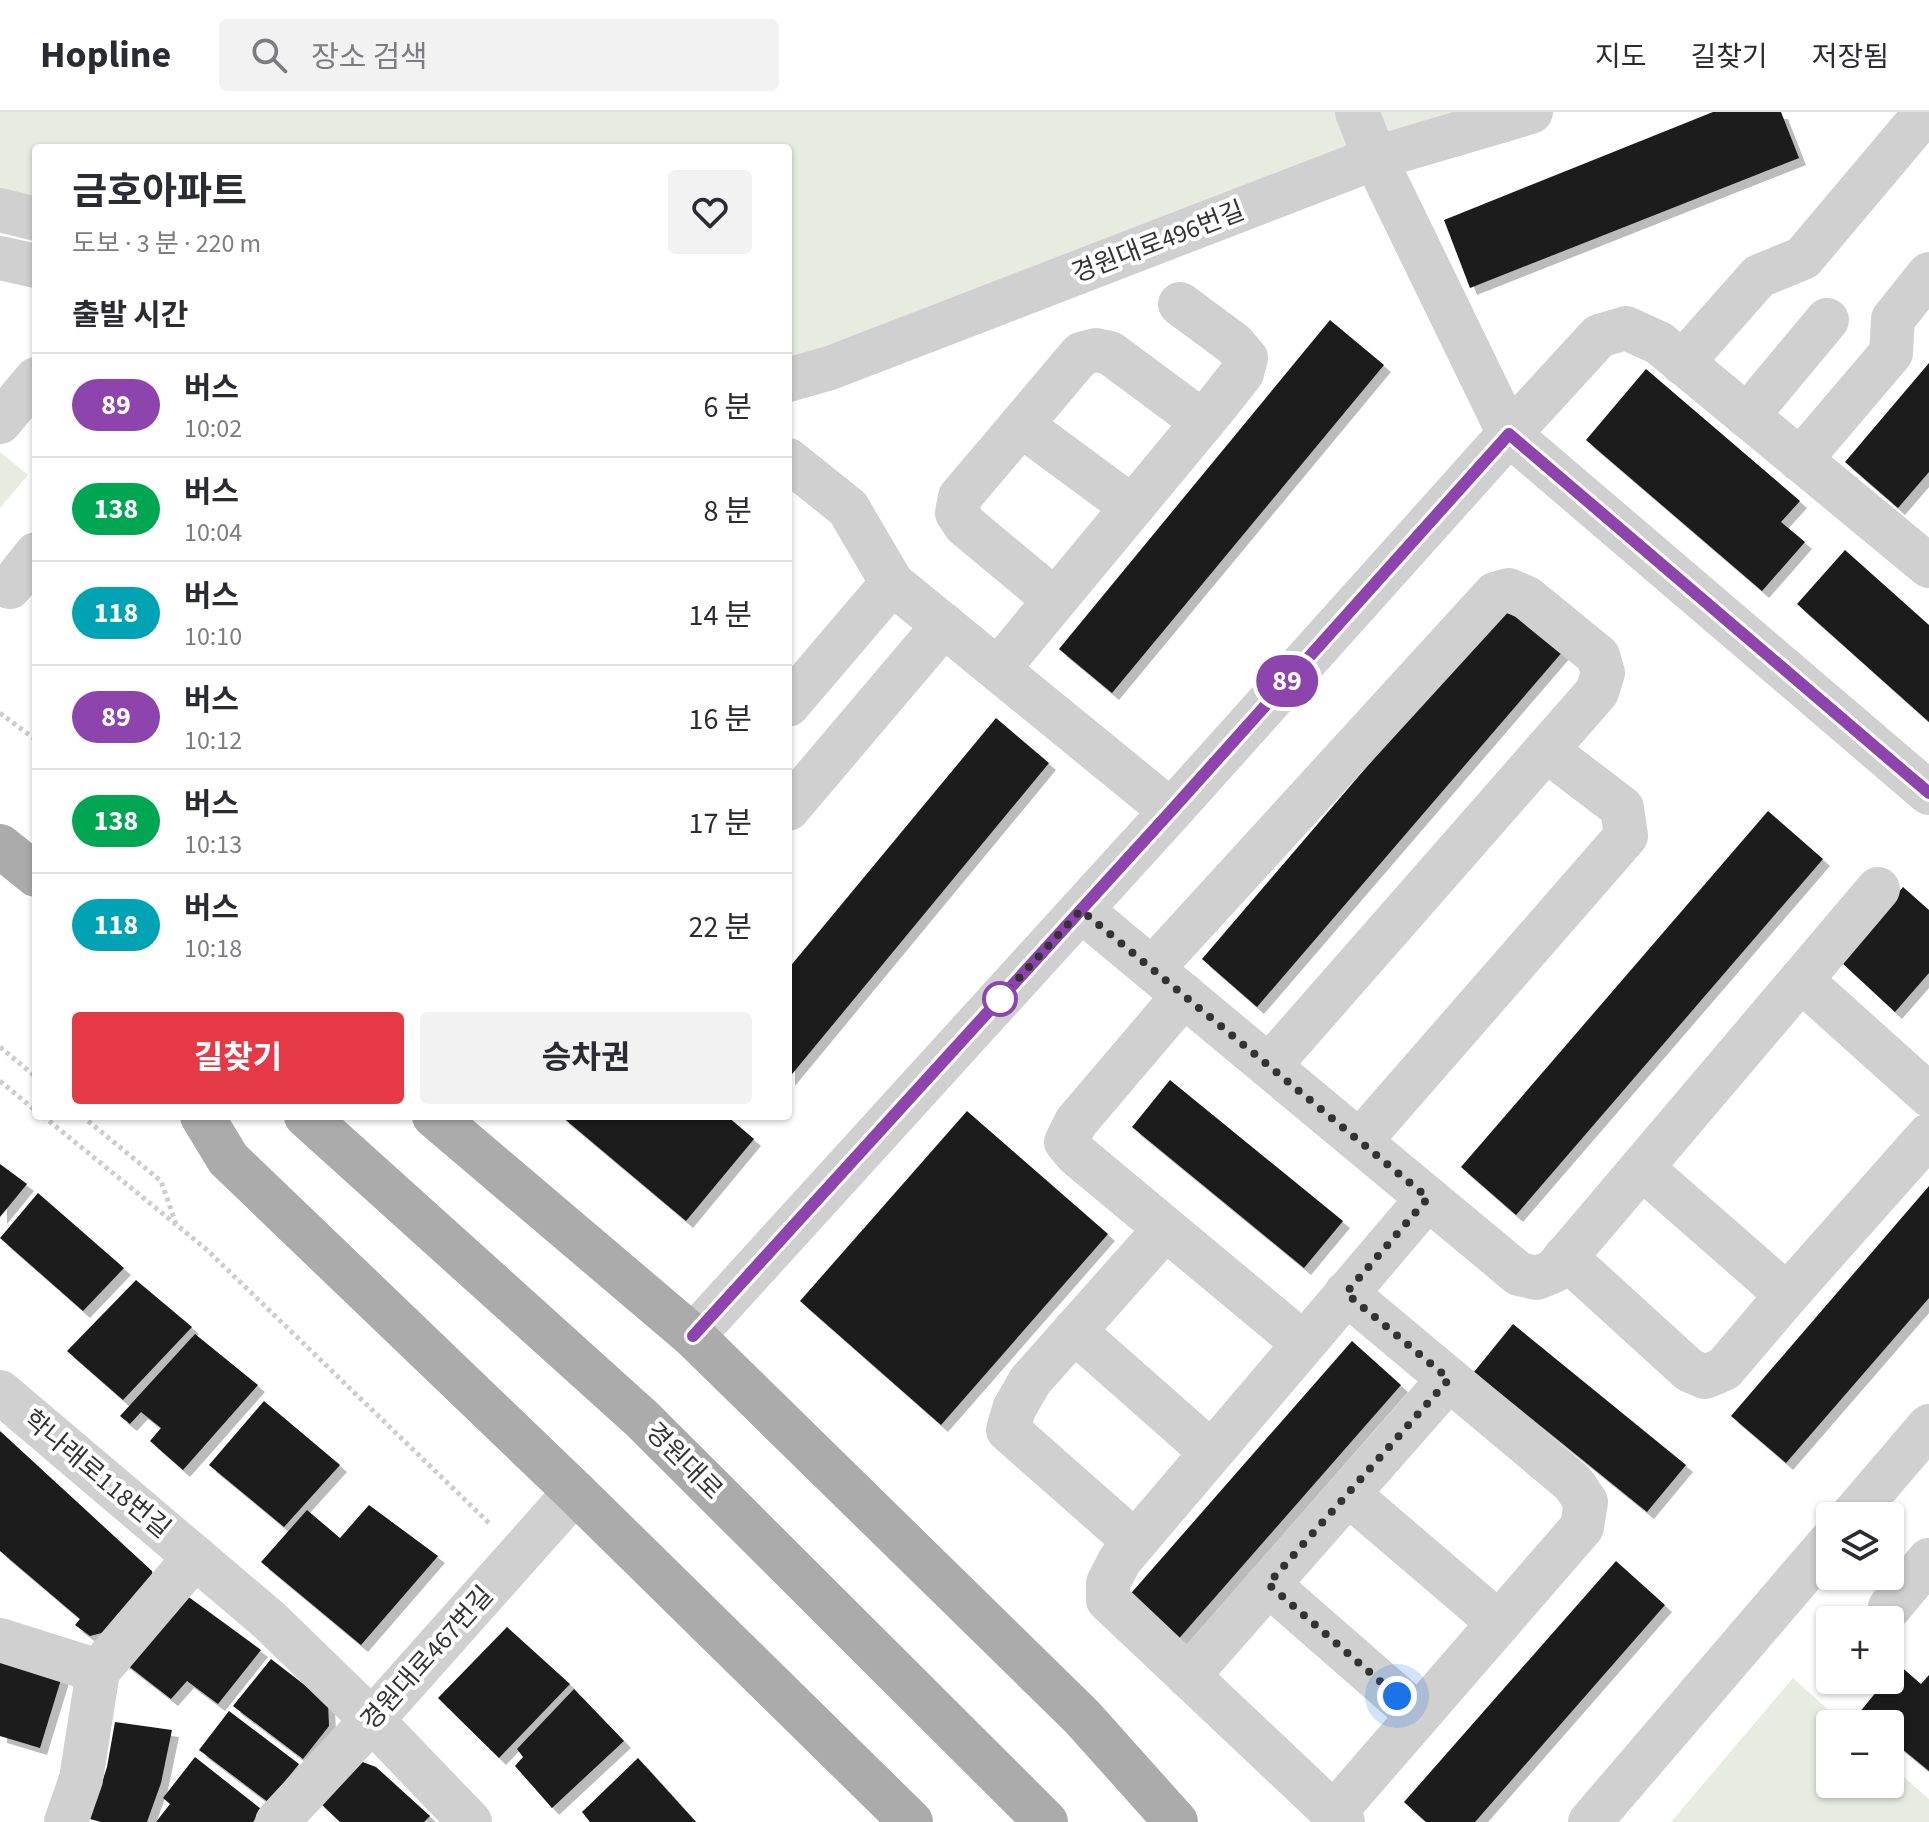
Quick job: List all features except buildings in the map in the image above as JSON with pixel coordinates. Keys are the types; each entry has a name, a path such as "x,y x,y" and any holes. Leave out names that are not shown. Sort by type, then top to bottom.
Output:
{"main road":[{"path":"0,846 32,872"},
{"path":"204,1120 228,1159 575,1492 911,1822"},
{"name":"경원대로","path":"310,1120 642,1419 1046,1822"},
{"path":"439,1120 693,1336 1082,1717 1176,1822"}],"street":[{"path":"1357,112 1375,158 1509,434 1929,793"},
{"name":"경원대로496번길","path":"792,379 830,368 1375,158 1531,112"},
{"path":"1682,363 1759,276 1803,258 1926,112"},
{"path":"0,210 32,218"},
{"path":"0,258 32,265"},
{"path":"1800,460 1891,353 1893,319 1929,274"},
{"path":"998,669 1242,373 1246,358 1234,344 1180,304"},
{"path":"1747,416 1827,320"},
{"path":"693,1336 1599,336 1626,328 1659,343 1929,566"},
{"path":"1055,600 965,525 957,513 960,497 1081,354 1096,350 1110,353 1203,422"},
{"path":"0,422 32,384"},
{"path":"1021,425 1132,507"},
{"path":"792,463 848,508 892,583 1171,811"},
{"path":"792,700 892,583"},
{"path":"1269,1066 1597,692 1603,673 1598,656 1527,598 1509,590 1495,594 1168,982 1066,1142 1076,1154 1303,1343"},
{"path":"792,804 944,625"},
{"path":"1360,1141 1626,836 1622,808 1546,750"},
{"path":"1081,910 1519,1274 1537,1278 1554,1271 1878,889"},
{"path":"1801,980 1929,1095"},
{"path":"1565,1257 1689,1370 1705,1377 1724,1369 1929,1135"},
{"path":"1642,1168 1787,1295"},
{"path":"1346,1293 1573,1483 1586,1502 1582,1527 1418,1715 1338,1817 1108,1600 1108,1583 1120,1560 1303,1343 1346,1293 1428,1198"},
{"path":"1135,1542 1008,1430 1014,1409 1030,1381 1165,1229"},
{"path":"1074,1331 1211,1452"},
{"path":"1188,1676 1449,1379"},
{"name":"학나래로118번길","path":"0,1392 269,1620 372,1720 470,1822"},
{"path":"1864,1502 1929,1426"},
{"name":"경원대로467번길","path":"277,1822 575,1492"},
{"path":"1348,1494 1499,1623"},
{"name":"학나래로118번길","path":"98,1671 195,1557"},
{"path":"1590,1822 1816,1558"},
{"path":"1891,1606 1929,1560"},
{"path":"1268,1584 1418,1715"},
{"path":"0,1640 98,1671 81,1779 66,1822"}],"path":[{"path":"0,713 32,737"},
{"path":"0,1047 32,1074"},
{"path":"0,1081 32,1108"},
{"path":"48,1120 206,1249 520,1553"},
{"path":"87,1120 161,1181 176,1225"}],"shaded area":[{"path":"0,112 1531,112 792,379 792,144 32,144 32,221 0,214"},
{"path":"0,452 28,475 0,508"},
{"path":"1793,1678 1828,1710 1816,1710 1816,1798 1904,1798 1904,1777 1929,1799 1929,1822 1671,1822"}],"bus line":[{"name":"89","path":"693,1336 1509,434 1929,793"}],"route":[{"path":"1000,999 1081,910 1428,1198 1346,1293 1449,1379 1268,1584 1397,1696"}]}
